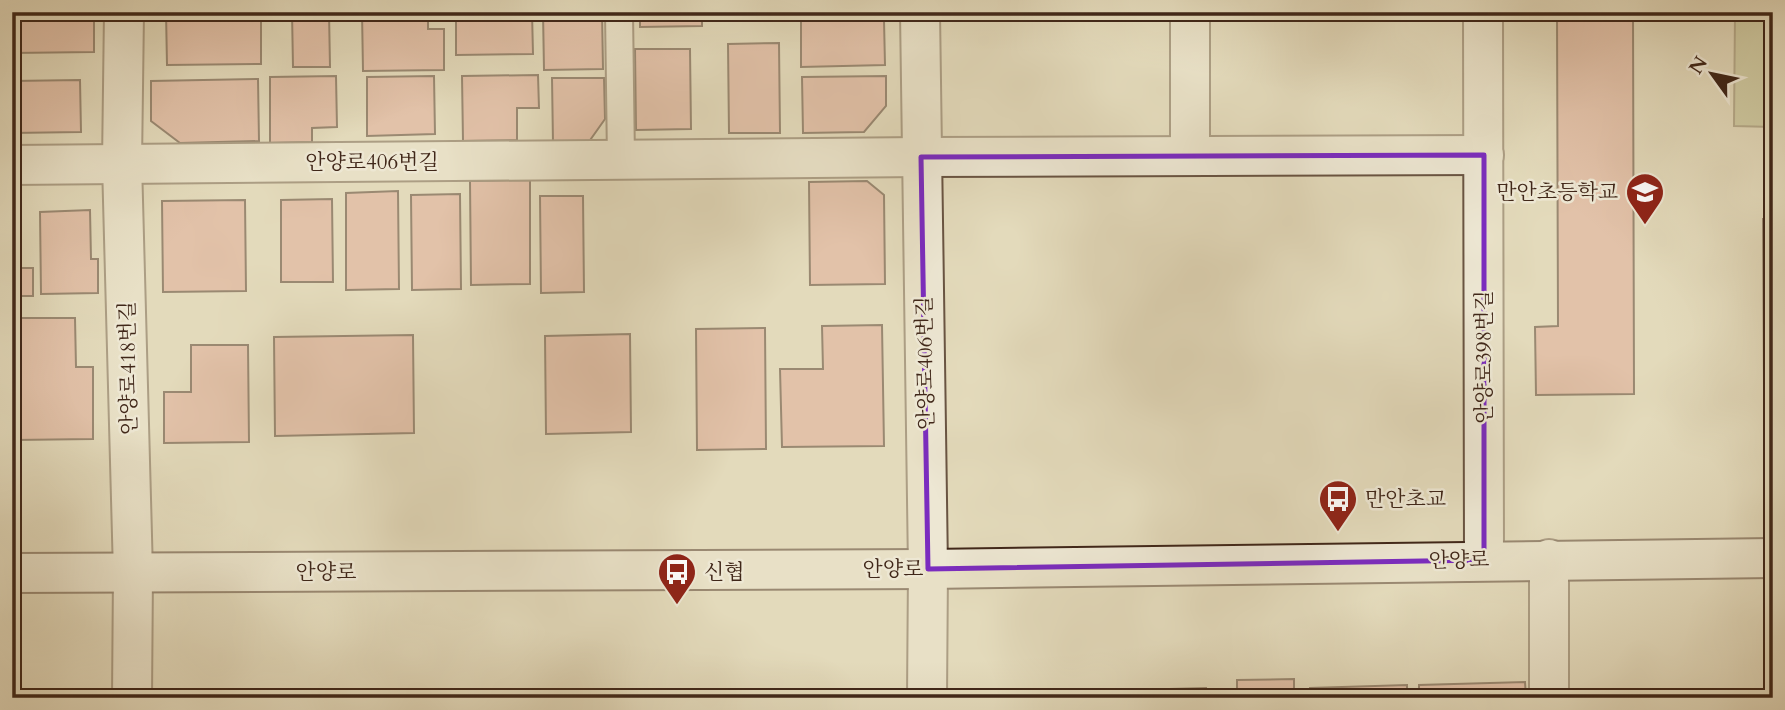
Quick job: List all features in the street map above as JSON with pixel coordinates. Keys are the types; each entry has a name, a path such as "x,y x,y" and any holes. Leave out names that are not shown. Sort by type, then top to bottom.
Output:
{"street":[{"name":"안양로418번길","path":"124,12 122,163 133,573 132,698"},
{"name":"안양로406번길","path":"920,12 928,569 927,698"},
{"path":"1190,12 1190,156"},
{"name":"안양로398번길","path":"1483,12 1485,560"},
{"path":"922,157 1484,155"},
{"name":"안양로406번길","path":"122,163 922,157"},
{"path":"12,165 122,163"},
{"name":"안양로","path":"12,573 928,569 1773,558"},
{"path":"1549,559 1549,698"}],"lane":[{"path":"618,12 621,160"}],"highlighted area":[{"path":"1484,155 1484,560 928,569 921,157"}],"green space":[{"path":"1735,12 1773,12 1773,127 1734,126"}],"building":[{"path":"12,12 94,12 94,52 12,53"},
{"path":"166,12 261,12 261,64 167,65"},
{"path":"292,12 329,12 330,67 293,67"},
{"path":"362,12 428,12 428,29 444,29 444,70 363,71"},
{"path":"456,12 532,12 533,54 456,55"},
{"path":"543,12 602,12 603,69 544,70"},
{"path":"640,12 702,12 702,26 640,27"},
{"path":"713,12 771,12 771,19 713,19"},
{"path":"886,12 886,14 803,14"},
{"path":"1557,12 1633,12 1634,394 1536,395 1535,327 1558,326"},
{"path":"884,20 885,65 801,67 801,21"},
{"path":"779,43 780,133 729,133 728,44"},
{"path":"635,49 690,49 691,129 636,130"},
{"path":"538,75 539,108 517,108 517,140 463,141 462,76"},
{"path":"336,76 337,127 312,128 312,142 270,143 270,77"},
{"path":"434,76 435,134 367,136 367,77"},
{"path":"886,76 886,106 864,132 803,133 802,77"},
{"path":"552,78 604,78 605,119 588,143 553,143"},
{"path":"258,79 259,141 180,143 151,121 151,81"},
{"path":"80,80 81,132 12,133 12,81"},
{"path":"530,180 530,284 471,285 470,181"},
{"path":"867,181 884,195 885,284 810,285 809,182"},
{"path":"12,186 17,186 19,268 33,268 33,296 12,296"},
{"path":"398,191 399,289 346,290 346,193"},
{"path":"460,194 461,289 412,290 411,195"},
{"path":"540,196 583,196 584,292 541,293"},
{"path":"332,199 333,282 281,282 281,200"},
{"path":"245,200 246,291 163,292 162,201"},
{"path":"90,210 91,259 98,259 98,293 41,294 40,212"},
{"path":"1763,219 1773,219 1773,387 1764,387"},
{"path":"13,318 75,318 76,367 93,367 93,439 14,440"},
{"path":"882,325 884,446 782,447 780,369 823,369 822,326"},
{"path":"765,328 766,449 697,450 696,329"},
{"path":"630,334 631,432 546,434 545,336"},
{"path":"413,335 414,433 275,436 274,337"},
{"path":"191,345 248,345 249,442 164,443 164,392 191,392"},
{"path":"1294,679 1294,698 1237,698 1237,680"},
{"path":"1525,682 1526,698 1419,698 1419,685"},
{"path":"1407,685 1407,698 1310,698 1310,688"},
{"path":"1206,688 1206,698 1132,698 1132,690"},
{"path":"697,692 697,698 637,698 637,693"},
{"path":"159,693 246,693 246,698 159,698"},
{"path":"559,693 559,698 484,698 484,694"},
{"path":"12,694 104,694 104,698 12,698"},
{"path":"1061,697 1128,698 1061,698"}],"place":[{"name":"만안초등학교","path":"1645,226"},
{"name":"만안초교","path":"1338,533"},
{"name":"신협","path":"677,606"}]}
